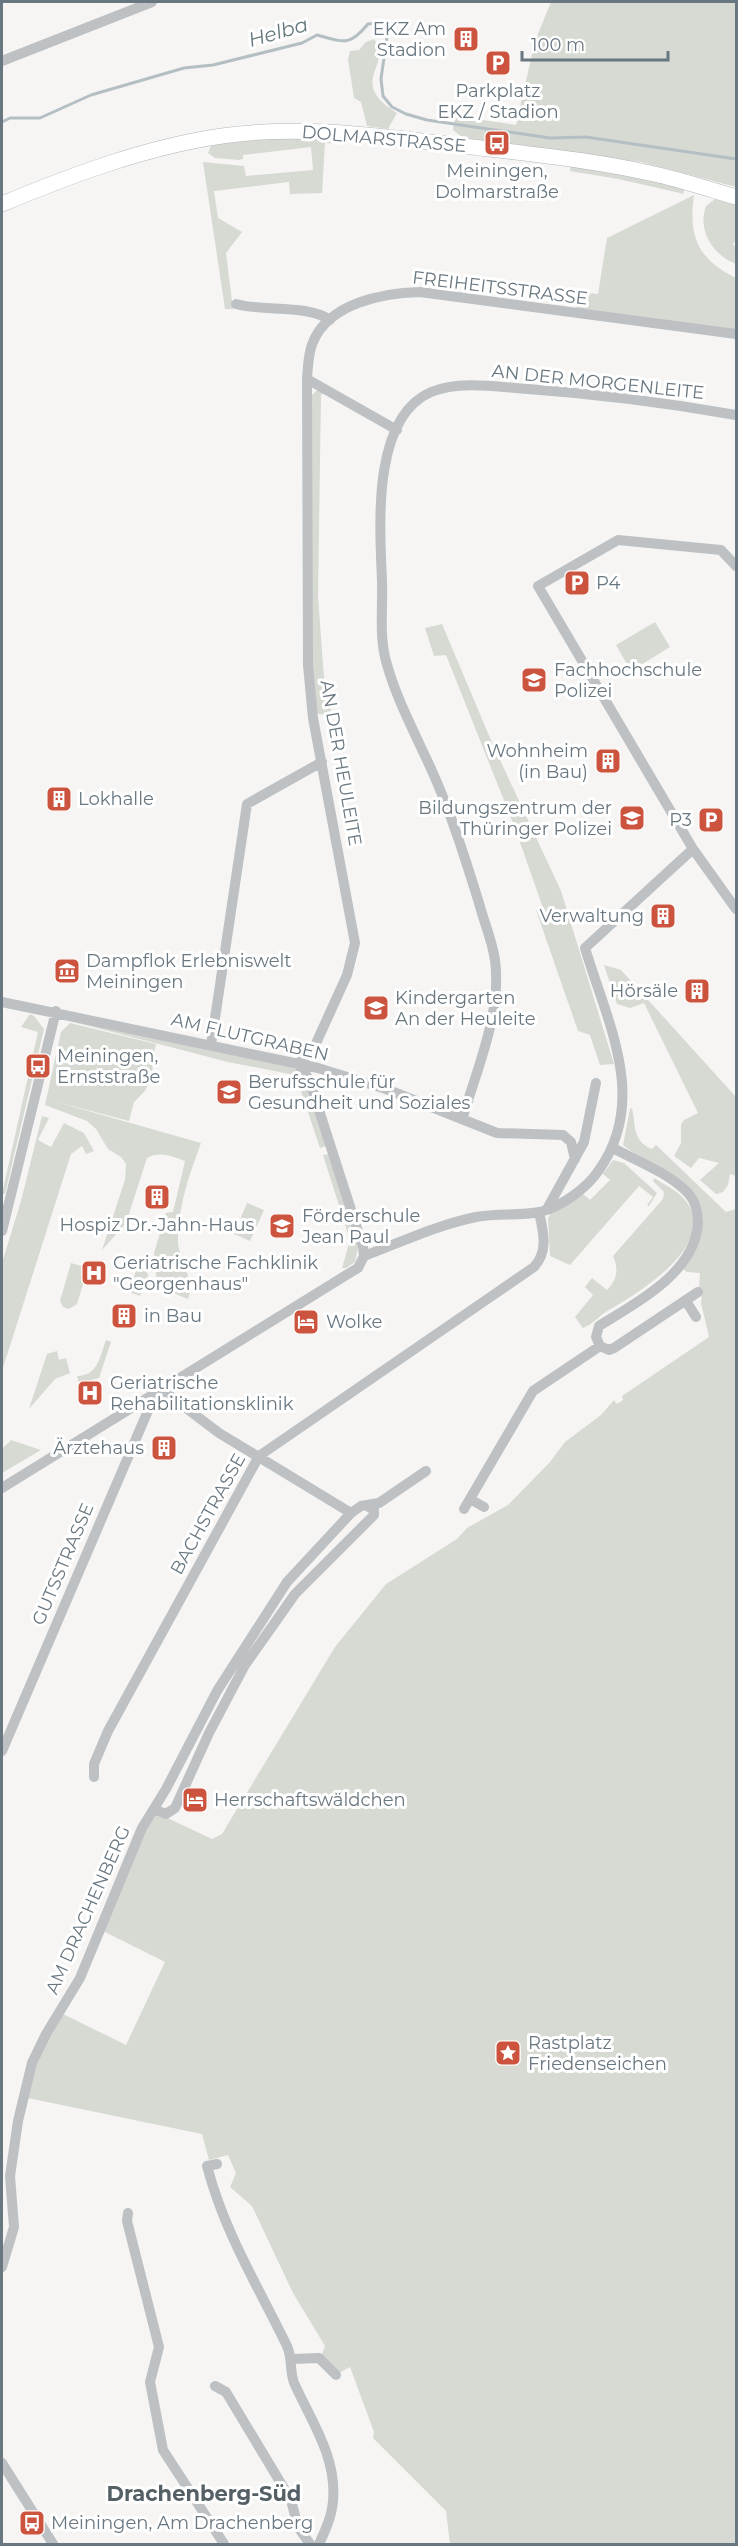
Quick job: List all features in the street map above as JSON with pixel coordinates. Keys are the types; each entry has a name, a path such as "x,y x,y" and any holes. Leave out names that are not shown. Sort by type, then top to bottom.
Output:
{"main road":[{"name":"DOLMARSTRASSE","path":"2,204 92,170 174,145 238,134 311,131 371,135 600,164 663,176 736,197"}],"street":[{"path":"2,61 152,2"},
{"name":"FREIHEITSSTRASSE","path":"307,379 314,340 330,320 347,308 374,298 420,292 736,334"},
{"path":"236,304 312,312 330,320"},
{"path":"307,379 397,429"},
{"name":"AN DER HEULEITE","path":"298,1064 313,1050 347,975 355,943 313,718 308,665 307,379"},
{"name":"AN DER MORGENLEITE","path":"463,1117 494,1011 496,969 491,943 453,824 400,702 384,653 380,502 383,477 397,429 418,399 433,392 461,387 497,386 582,393 736,415"},
{"path":"736,566 721,550 618,540 538,586 693,849 736,909"},
{"path":"211,1045 247,804 322,762"},
{"path":"364,1257 439,1226 479,1217 543,1210 589,1183 613,1148 623,1115 624,1082 585,948 693,849"},
{"name":"AM FLUTGRABEN","path":"2,1002 56,1011 298,1064 386,1089 463,1117 497,1133 563,1135 571,1142 575,1159"},
{"path":"2,1231 56,1011"},
{"path":"2,1488 358,1268 364,1257 363,1247 309,1079 298,1064"},
{"path":"543,1210 584,1142 596,1083"},
{"path":"613,1148 688,1194 698,1214 698,1228 693,1247 671,1275 642,1298 599,1326 596,1337 600,1346 609,1350 614,1348 699,1292"},
{"name":"BACHSTRASSE","path":"94,1777 94,1764 108,1731 259,1456 534,1267 543,1254 543,1210"},
{"path":"686,1300 696,1317"},
{"path":"464,1509 533,1391 600,1346"},
{"path":"158,1390 219,1433 351,1513"},
{"name":"GUTSSTRASSE","path":"2,1751 158,1390"},
{"name":"AM DRACHENBERG","path":"2,2267 14,2227 10,2176 18,2121 32,2063 46,2034 80,1978 142,1828 194,1730 263,1616 287,1582 351,1513 361,1506 379,1503 426,1471"},
{"path":"470,1499 484,1507"},
{"path":"154,1809 166,1814 175,1808 209,1733 245,1665 295,1594 374,1515 374,1510 367,1506"},
{"path":"217,2164 207,2166 215,2193 242,2263 292,2359 294,2384 316,2425 332,2479 333,2502 320,2544"},
{"path":"128,2213 127,2221 159,2347 150,2382 163,2450 224,2544"},
{"path":"292,2359 319,2358 336,2375"},
{"path":"215,2386 226,2392 291,2500 298,2527 310,2544"},
{"path":"2,2463 53,2544"}],"shaded area":[{"path":"551,2 736,2 736,187 641,162 463,138 453,130 455,116 516,125 535,41"},
{"path":"374,39 379,48 379,57 372,82 374,92 382,102 397,113 388,129 367,126 361,102 354,98 348,59 350,51 359,50 366,42"},
{"path":"268,137 342,139 342,144 325,143 322,193 290,194 289,182 214,191 218,218 242,232 226,253 233,309 225,309 203,162 244,166 246,176 313,170 311,147 243,155 243,159 239,160 215,158 208,153 212,143"},
{"path":"571,164 685,187 683,194 570,171"},
{"path":"694,195 693,223 698,245 713,263 736,278 736,330 576,309 578,292 598,294 607,238"},
{"path":"715,199 736,204 736,241 733,244 736,248 736,264 720,255 705,233 706,206"},
{"path":"317,390 326,392 321,395 318,596 326,706 331,707 331,717 316,713 309,633 310,397"},
{"path":"655,622 670,647 631,671 616,645"},
{"path":"442,624 493,745 561,891 614,1064 600,1065 590,1035 578,1031 536,910 543,908 515,828 446,655 434,656 425,628"},
{"path":"604,965 621,970 736,1097 736,1176 730,1174 728,1185 723,1192 716,1194 700,1180 719,1163 699,1158 691,1168 674,1156 681,1143 681,1125 684,1120 698,1113 644,1003 630,1008 617,1004"},
{"path":"30,1014 44,1029 5,1194 2,1194 38,1032 21,1027"},
{"path":"70,1021 285,1065 299,1070 295,1075 228,1062"},
{"path":"70,1023 156,1044 152,1062 153,1075 145,1091 134,1102 129,1121 53,1101 201,1143 185,1191 178,1229 179,1249 190,1285 188,1299 168,1291 157,1283 154,1253 166,1213 173,1212 185,1161 161,1155 147,1158 126,1223 102,1250 125,1180 126,1164 121,1157 108,1149 96,1129 87,1121 45,1105 61,1032"},
{"path":"305,1080 326,1146 320,1148 298,1082"},
{"path":"632,1108 636,1132 641,1142 652,1149 656,1145 726,1212 736,1209 736,2544 450,2544 446,2511 373,2438 374,2432 350,2367 339,2373 321,2357 325,2346 293,2293 252,2206 230,2187 236,2173 228,2155 209,2160 202,2134 28,2098 41,2054 63,2014 126,2045 165,1962 103,1931 145,1831 157,1813 212,1839 222,1834 335,1647 386,1584 457,1539 467,1528 508,1505 550,1462 565,1442 601,1415 614,1400 617,1404 623,1400 622,1396 709,1337 701,1303 700,1273 687,1272 682,1268 695,1251 698,1201 623,1145"},
{"path":"42,1116 49,1118 38,1140 51,1147 64,1123 84,1133 94,1151 86,1154 82,1146 71,1154 2,1371 2,1263 21,1201"},
{"path":"329,1154 358,1248 355,1262 346,1268 342,1268 350,1240 323,1155"},
{"path":"613,1160 624,1163 657,1193 649,1206 647,1205 653,1197 639,1186 570,1265 550,1256 548,1218 551,1213 583,1194 590,1200 610,1180 603,1174"},
{"path":"654,1178 675,1190 685,1200 693,1216 692,1233 684,1249 655,1279 583,1328 575,1317 593,1295 585,1287 592,1278 607,1290 615,1278 616,1265 613,1256 663,1199 664,1192 653,1181"},
{"path":"247,1203 264,1210 250,1241 234,1234"},
{"path":"135,1257 144,1261 151,1287 143,1286 140,1296 129,1292 138,1265 131,1262"},
{"path":"71,1263 88,1268 77,1304 69,1309 63,1307 60,1301"},
{"path":"106,1340 111,1342 99,1378 79,1383 77,1376 90,1373 94,1369"},
{"path":"57,1351 59,1360 66,1358 70,1373 55,1379 29,1409 47,1354"},
{"path":"11,1440 41,1450 2,1473 2,1449"}],"waterway":[{"name":"Helba","path":"2,122 10,118 40,118 91,95 184,68 213,65 302,43 317,35 346,41 356,36 368,24 376,23 383,28 387,37 381,79 383,96 392,107 406,114 427,120 550,138 586,137 736,159"}],"place":[{"name":"EKZ Am Stadion","path":"466,39"},
{"name":"Parkplatz EKZ / Stadion","path":"498,63"},
{"name":"Meiningen, Dolmarstraße","path":"497,143"},
{"name":"P4","path":"577,583"},
{"name":"Fachhochschule Polizei","path":"534,680"},
{"name":"Wohnheim (in Bau)","path":"608,761"},
{"name":"Lokhalle","path":"59,799"},
{"name":"Bildungszentrum der Thüringer Polizei","path":"632,818"},
{"name":"P3","path":"711,820"},
{"name":"Verwaltung","path":"663,916"},
{"name":"Dampflok Erlebniswelt Meiningen","path":"67,971"},
{"name":"Hörsäle","path":"697,991"},
{"name":"Kindergarten An der Heuleite","path":"376,1008"},
{"name":"Meiningen, Ernststraße","path":"38,1066"},
{"name":"Berufsschule für Gesundheit und Soziales","path":"229,1092"},
{"name":"Hospiz Dr.-Jahn-Haus","path":"157,1197"},
{"name":"Förderschule Jean Paul","path":"282,1226"},
{"name":"Geriatrische Fachklinik \"Georgenhaus\"","path":"94,1273"},
{"name":"in Bau","path":"124,1316"},
{"name":"Wolke","path":"306,1322"},
{"name":"Geriatrische Rehabilitationsklinik","path":"90,1393"},
{"name":"Ärztehaus","path":"164,1448"},
{"name":"Herrschaftswäldchen","path":"195,1800"},
{"name":"Rastplatz Friedenseichen","path":"508,2053"},
{"name":"Meiningen, Am Drachenberg","path":"32,2523"}],"district":[{"name":"Drachenberg-Süd","path":"204,2493"}]}
